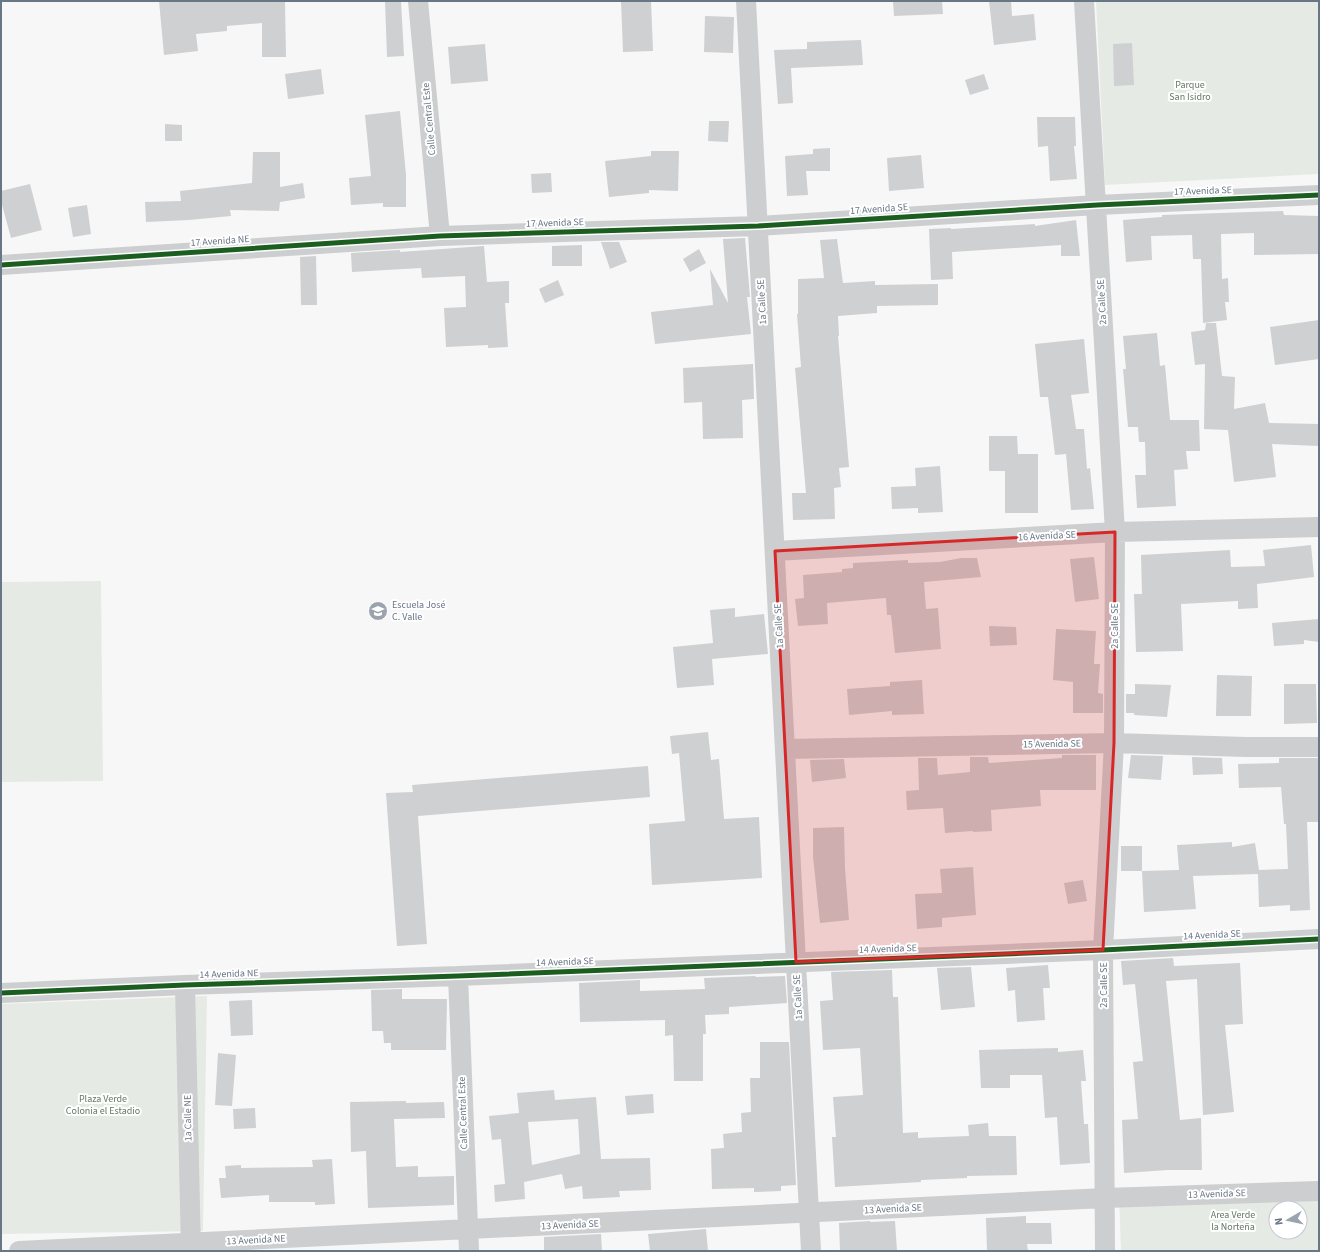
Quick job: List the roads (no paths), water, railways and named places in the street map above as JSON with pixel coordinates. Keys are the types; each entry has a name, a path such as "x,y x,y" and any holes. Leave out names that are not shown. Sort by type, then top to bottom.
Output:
{"street":[{"name":"Calle Central Este","path":"418,1 440,236"},
{"name":"1a Calle SE","path":"746,1 811,1251"},
{"name":"2a Calle SE","path":"1084,1 1115,532 1114,743 1103,950 1105,1251"},
{"name":"17 Avenida SE","path":"440,236 758,226 1097,205 1319,195"},
{"name":"17 Avenida NE","path":"1,264 440,236"},
{"name":"16 Avenida SE","path":"775,551 1115,532 1319,527"},
{"name":"15 Avenida SE","path":"785,749 1114,743 1246,747 1319,747"},
{"name":"14 Avenida SE","path":"458,976 1103,950 1319,939"},
{"name":"Calle Central Este","path":"458,976 469,1251"},
{"name":"14 Avenida NE","path":"1,993 185,984 458,976"},
{"name":"1a Calle NE","path":"185,984 191,1247"},
{"name":"13 Avenida SE","path":"468,1230 1105,1198 1319,1191"},
{"name":"13 Avenida NE","path":"19,1251 191,1247 468,1230"}],"place":[{"name":"Escuela José C. Valle","path":"378,611"}],"park label":[{"name":"Parque San Isidro","path":"1190,90"},
{"name":"Plaza Verde Colonia el Estadio","path":"103,1104"},
{"name":"Area Verde la Norteña","path":"1233,1220"}]}
